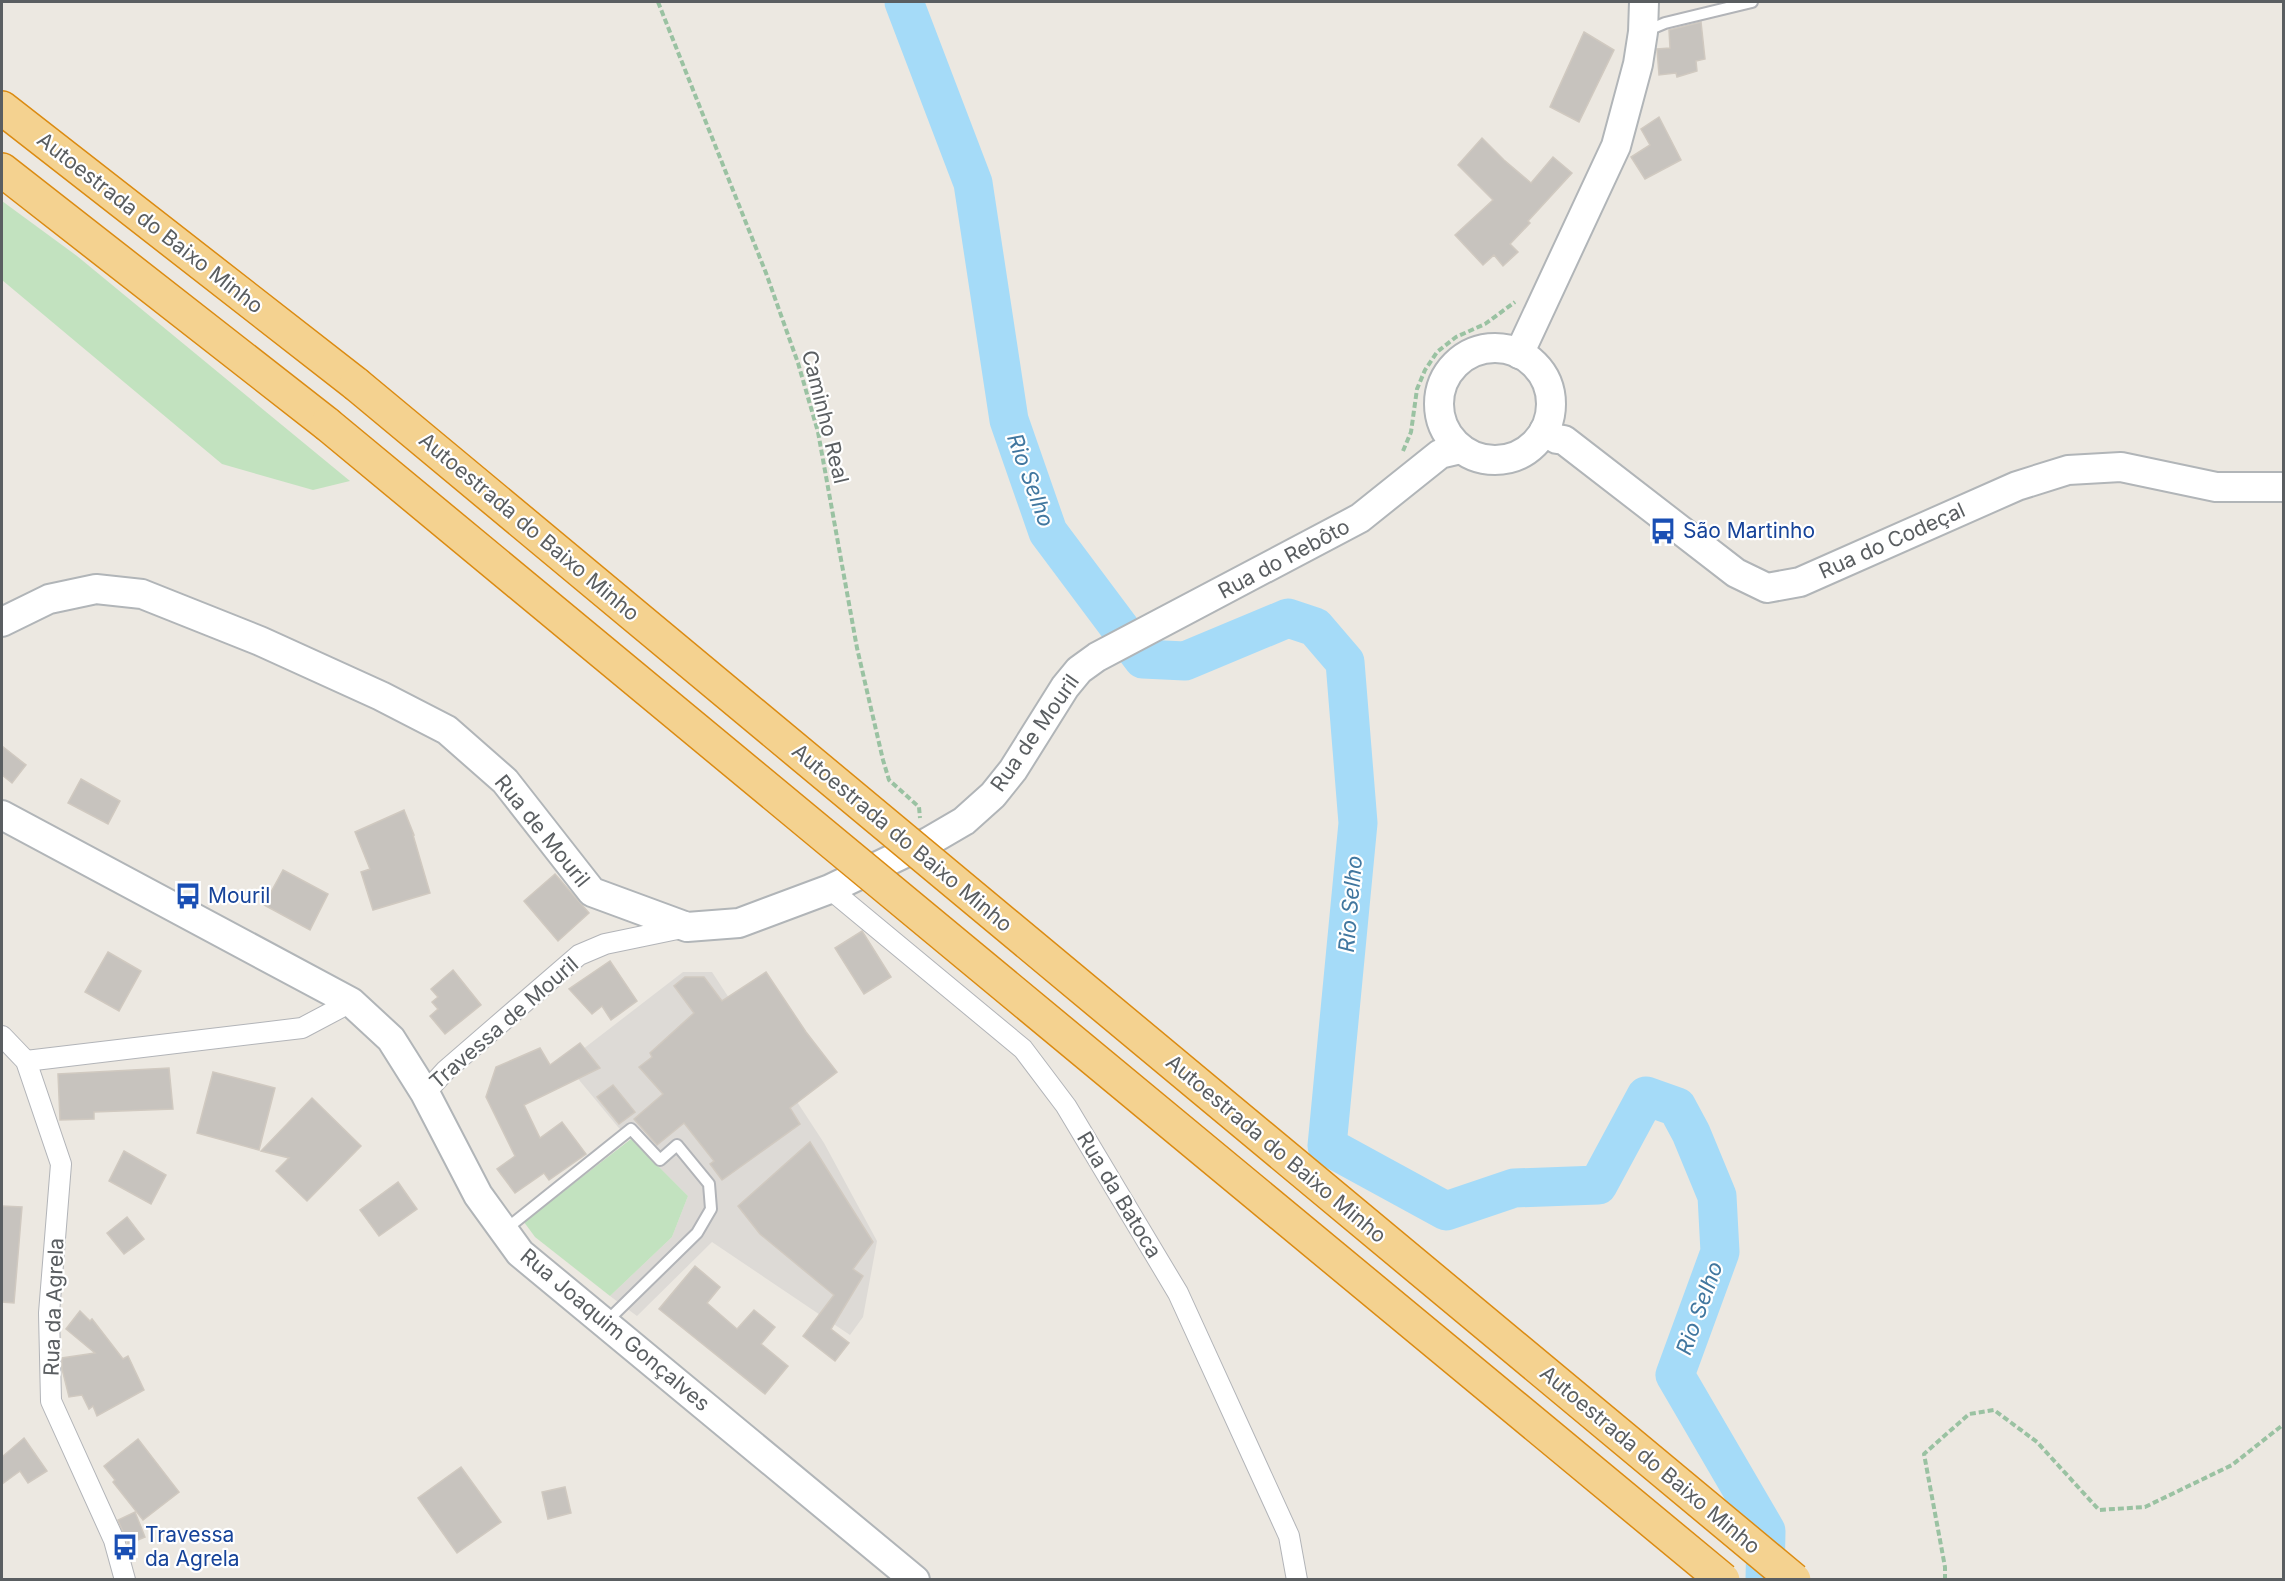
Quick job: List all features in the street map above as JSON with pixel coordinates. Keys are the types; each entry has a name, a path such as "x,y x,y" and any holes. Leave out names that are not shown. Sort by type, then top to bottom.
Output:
{"highway":[{"name":"Autoestrada do Baixo Minho","path":"2,108 356,384 1794,1580"},
{"path":"2,170 327,424 1723,1580"}],"street":[{"path":"1519,354 1616,146 1638,64 1643,32 1644,2"},
{"path":"1487,349 1504,349 1519,354 1534,364 1544,379 1550,396 1550,414 1544,431 1532,446 1516,456 1497,460 1478,458 1461,449 1449,437 1442,423 1439,406 1441,390 1447,375 1458,362 1472,353 1487,349"},
{"name":"Rua do Codeçal","path":"1544,431 1557,439 1564,440 1736,573 1767,588 1800,582 2017,486 2068,470 2121,467 2216,487 2283,487"},
{"name":"Rua do Rebôto","path":"1097,657 1360,518 1440,454 1461,449"},
{"name":"Rua de Mouril","path":"2,622 49,599 96,588 142,594 260,641 381,696 447,730 505,781 592,892 687,927 739,923 830,889 928,842 964,821 993,795 1013,770 1078,670 1097,657"},
{"name":"Rua Joaquim Gonçalves","path":"2,815 351,1002 391,1039 425,1093 478,1195 520,1253 915,1580"},
{"name":"Rua da Batoca","path":"830,889 1023,1049 1066,1106 1178,1293 1289,1536 1297,1580"},
{"name":"Travessa de Mouril","path":"425,1093 446,1070 579,956 605,944 687,927"},
{"path":"26,1061 302,1028 351,1002"},
{"name":"Rua da Agrela","path":"2,1036 26,1061 61,1164 50,1313 51,1401 114,1540 125,1580"}],"lane":[{"path":"1643,32 1665,23 1752,2"},
{"path":"504,1231 632,1129 660,1160 677,1145 709,1184 711,1209 697,1233 604,1323"}],"path":[{"name":"Caminho Real","path":"658,2 766,273 798,363 818,432 857,648 883,760 889,780 919,807 920,827 928,842"},
{"path":"1400,458 1411,432 1417,389 1425,370 1437,352 1456,337 1485,324 1518,300"},
{"path":"1945,1580 1946,1567 1924,1454 1969,1414 1994,1410 2037,1442 2099,1510 2145,1507 2232,1465 2283,1424"}],"shaded area":[{"path":"683,972 712,972 824,1143 877,1241 863,1317 850,1335 712,1242 637,1316 610,1296 672,1237 688,1196 618,1127 565,1063"}],"green space":[{"path":"2,201 77,256 350,481 313,490 222,464 2,280"},
{"path":"631,1139 688,1196 672,1237 610,1296 535,1237 524,1222"}],"building":[{"path":"1701,22 1705,59 1696,61 1697,71 1677,77 1676,73 1659,75 1657,49 1670,48 1669,30"},
{"path":"1584,32 1614,50 1579,122 1550,107"},
{"path":"1659,117 1681,160 1645,179 1631,157 1650,145 1641,129"},
{"path":"1482,138 1531,183 1553,157 1572,173 1510,244 1518,252 1503,266 1494,255 1483,265 1455,235 1493,200 1458,165"},
{"path":"2,746 26,765 12,783 2,775"},
{"path":"81,779 120,801 108,824 68,803"},
{"path":"404,810 414,835 430,893 373,910 361,872 370,869 355,832"},
{"path":"283,870 328,894 310,930 264,905"},
{"path":"555,874 589,913 558,941 524,901"},
{"path":"862,931 891,977 864,994 835,948"},
{"path":"108,952 141,971 119,1011 85,992"},
{"path":"610,961 637,1001 611,1020 602,1006 592,1014 569,989"},
{"path":"453,970 481,1005 445,1034 430,1016 438,1009 432,1002 438,997 431,989"},
{"path":"766,972 806,1032 837,1072 790,1108 800,1124 722,1180 710,1164 714,1161 684,1123 657,1145 634,1119 663,1094 639,1067 652,1057 650,1053 694,1013 674,986 685,977 704,977 722,1001"},
{"path":"580,1043 600,1068 524,1105 540,1138 562,1122 586,1154 549,1180 544,1173 515,1193 497,1169 515,1156 486,1097 496,1067 540,1048 550,1065"},
{"path":"169,1068 173,1109 94,1112 94,1119 60,1120 58,1074"},
{"path":"213,1072 275,1088 259,1150 197,1133"},
{"path":"613,1085 635,1112 619,1124 597,1097"},
{"path":"312,1098 361,1146 307,1201 276,1171 289,1158 261,1151"},
{"path":"810,1142 873,1242 853,1269 863,1276 831,1329 849,1343 835,1361 803,1336 834,1295 760,1234 738,1206"},
{"path":"124,1151 166,1175 151,1204 109,1181"},
{"path":"398,1182 417,1209 379,1236 360,1210"},
{"path":"2,1206 22,1207 14,1303 2,1302"},
{"path":"127,1217 144,1239 124,1254 107,1233"},
{"path":"695,1266 720,1287 707,1303 737,1329 754,1310 775,1327 761,1344 788,1366 765,1394 659,1309"},
{"path":"80,1311 90,1321 92,1319 123,1359 128,1356 144,1390 97,1416 93,1406 89,1409 82,1395 69,1397 62,1369 62,1358 95,1353 66,1329"},
{"path":"24,1438 47,1471 28,1483 20,1471 2,1484 2,1457"},
{"path":"138,1439 179,1492 143,1520 113,1482 115,1480 104,1466"},
{"path":"461,1467 501,1522 457,1553 418,1498"},
{"path":"565,1487 571,1513 548,1519 542,1492"},
{"path":"135,1512 145,1537 128,1544 118,1520"}],"waterway":[{"name":"Rio Selho","path":"904,2 973,183 1009,420 1048,532 1143,659 1185,661 1288,618 1315,627 1345,662 1358,823 1327,1146 1446,1211 1514,1188 1598,1185 1646,1096 1677,1107 1691,1133 1717,1196 1720,1252 1675,1375 1766,1531 1765,1580"}],"place":[{"name":"São Martinho","path":"1663,531"},
{"name":"Mouril","path":"188,896"},
{"name":"Travessa da Agrela","path":"125,1547"}]}
